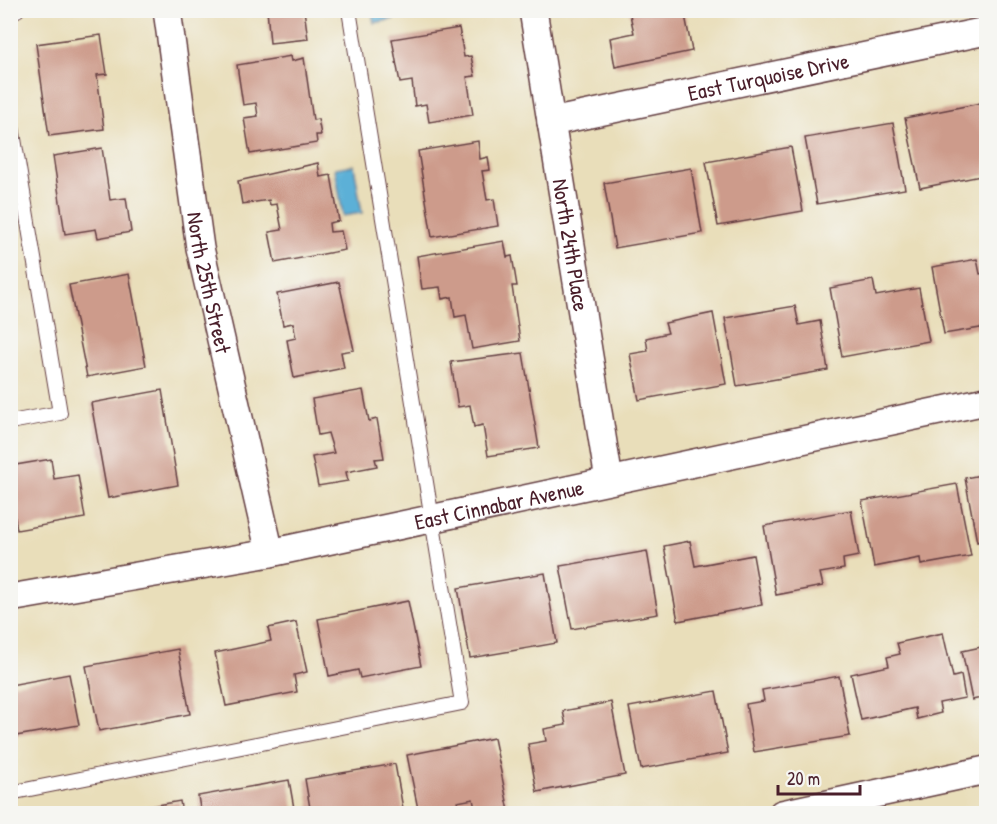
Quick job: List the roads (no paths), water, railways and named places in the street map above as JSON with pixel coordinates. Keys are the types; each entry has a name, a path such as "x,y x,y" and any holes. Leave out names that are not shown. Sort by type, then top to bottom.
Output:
{"street":[{"name":"North 25th Street","path":"167,10 200,248 270,553"},
{"name":"North 24th Place","path":"533,10 609,480"},
{"name":"East Turquoise Drive","path":"551,122 987,31"},
{"name":"East Cinnabar Avenue","path":"10,598 270,553 987,401"},
{"path":"782,813 987,770"}],"lane":[{"path":"10,12 17,10"},
{"path":"10,793 462,703 349,10"},
{"path":"10,115 60,413 10,422"}],"water":[{"path":"372,11 392,11 394,19 374,23"},
{"path":"354,165 362,213 343,216 335,168"}]}
